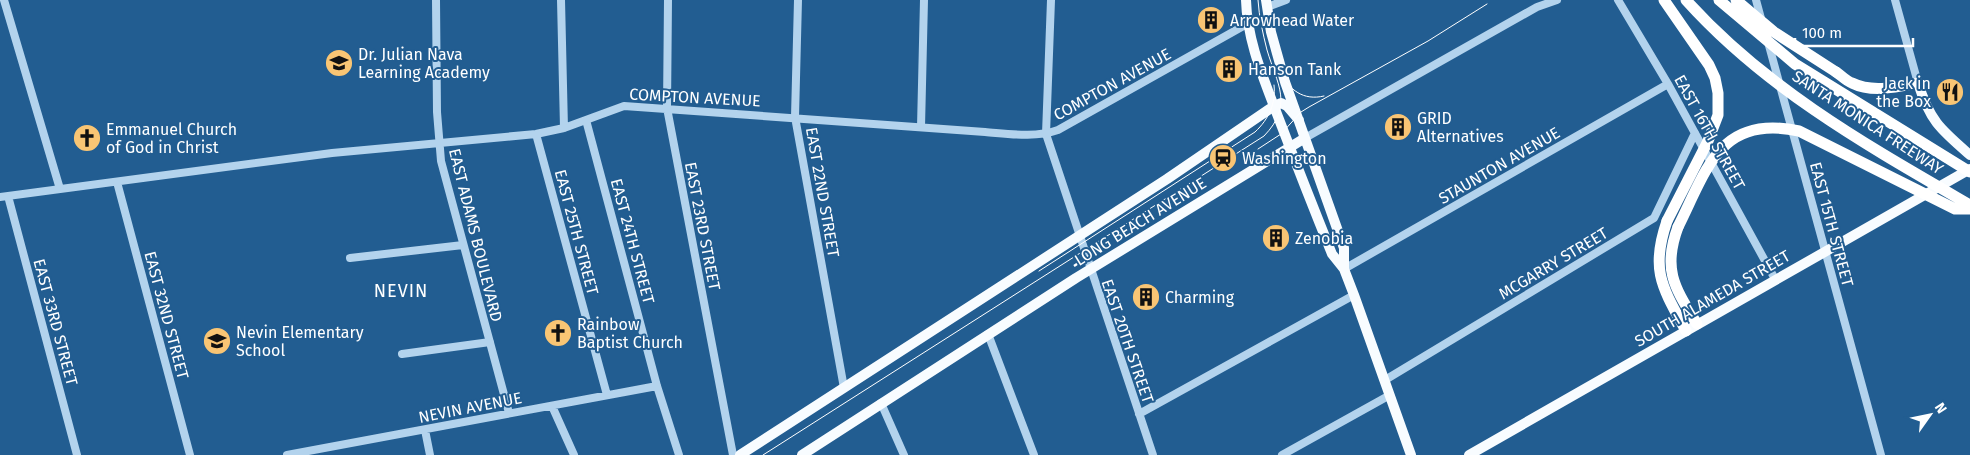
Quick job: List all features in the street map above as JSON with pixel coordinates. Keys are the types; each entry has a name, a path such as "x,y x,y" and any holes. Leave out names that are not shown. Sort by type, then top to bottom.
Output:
{"highway":[{"path":"1664,0 1710,65 1716,78 1718,93 1718,115 1708,141 1667,221 1660,242 1659,266 1664,288 1686,331"},
{"name":"SANTA MONICA FREEWAY","path":"1686,0 1700,16 1748,60 1799,101 1890,159 1970,205"},
{"name":"SANTA MONICA FREEWAY","path":"1719,0 1795,64 1970,170"},
{"path":"1736,0 1774,32 1851,83 1872,88 1894,88 1918,83"},
{"path":"1697,324 1678,293 1672,273 1671,250 1678,227 1712,159 1735,138 1761,127 1780,127 1799,131 1955,209 1970,209"}],"main road":[{"path":"1246,0 1247,24 1251,41 1274,106 1332,254 1344,269 1411,455"},
{"path":"1267,4 1271,32 1285,82 1344,248 1344,269"},
{"path":"1918,83 1933,120 1943,132 1970,155"},
{"path":"1274,106 1281,104 1287,106 1299,120"},
{"name":"LONG BEACH AVENUE","path":"740,455 1167,179 1274,106"},
{"name":"LONG BEACH AVENUE","path":"802,455 988,334 1305,138"},
{"name":"SOUTH ALAMEDA STREET","path":"1469,455 1970,170"}],"street":[{"path":"4,0 60,189"},
{"name":"EAST ADAMS BOULEVARD","path":"436,0 441,160 509,414"},
{"path":"560,0 564,128"},
{"name":"EAST 23RD STREET","path":"668,0 667,108 733,455"},
{"name":"EAST 22ND STREET","path":"798,0 795,117 844,388"},
{"path":"921,127 924,0"},
{"name":"EAST 20TH STREET","path":"1051,0 1046,134 1152,455"},
{"path":"1267,4 1286,0"},
{"name":"LONG BEACH AVENUE","path":"1305,138 1537,7 1557,0"},
{"name":"EAST 16TH STREET","path":"1618,0 1696,133 1719,179 1776,279"},
{"name":"EAST 15TH STREET","path":"1756,0 1881,455"},
{"path":"1895,0 1918,83"},
{"name":"COMPTON AVENUE","path":"4,196 332,153 536,134 564,128 624,106 1037,135 1046,134 1058,130 1247,24"},
{"name":"STAUNTON AVENUE","path":"1344,269 1668,84"},
{"name":"EAST 24TH STREET","path":"586,120 657,386 679,455"},
{"name":"MCGARRY STREET","path":"1385,380 1654,218 1696,133"},
{"name":"EAST 25TH STREET","path":"536,134 608,395"},
{"name":"EAST 32ND STREET","path":"117,182 190,455"},
{"name":"EAST 33RD STREET","path":"4,196 76,455"},
{"path":"350,258 463,245"},
{"path":"1139,414 1354,295"},
{"path":"988,334 1034,455"},
{"path":"402,354 490,342"},
{"name":"NEVIN AVENUE","path":"287,455 303,454 657,386"},
{"path":"1282,455 1390,395"},
{"path":"881,403 904,455"},
{"path":"552,406 574,455"},
{"path":"425,430 430,455"}],"tram line":[{"path":"763,455 1264,136 1279,114 1281,104 1278,84 1267,50 1260,19 1258,0"},
{"path":"1258,149 1281,134 1301,112 1428,41 1487,4"},
{"path":"1280,73 1298,93 1310,97 1324,96"},
{"path":"1039,271 1255,132 1268,116 1273,104 1274,85"}],"railway":[{"path":"1074,266 1098,250"}],"place":[{"name":"Arrowhead Water","path":"1211,20"},
{"name":"Dr. Julian Nava Learning Academy","path":"339,63"},
{"name":"Hanson Tank","path":"1229,69"},
{"name":"Jack in the Box","path":"1950,92"},
{"name":"GRID Alternatives","path":"1398,127"},
{"name":"Emmanuel Church of God in Christ","path":"87,138"},
{"name":"Washington","path":"1223,158"},
{"name":"Zenobia","path":"1276,238"},
{"name":"Charming","path":"1146,297"},
{"name":"Rainbow Baptist Church","path":"558,333"},
{"name":"Nevin Elementary School","path":"217,341"}],"district":[{"name":"NEVIN","path":"401,291"}]}
